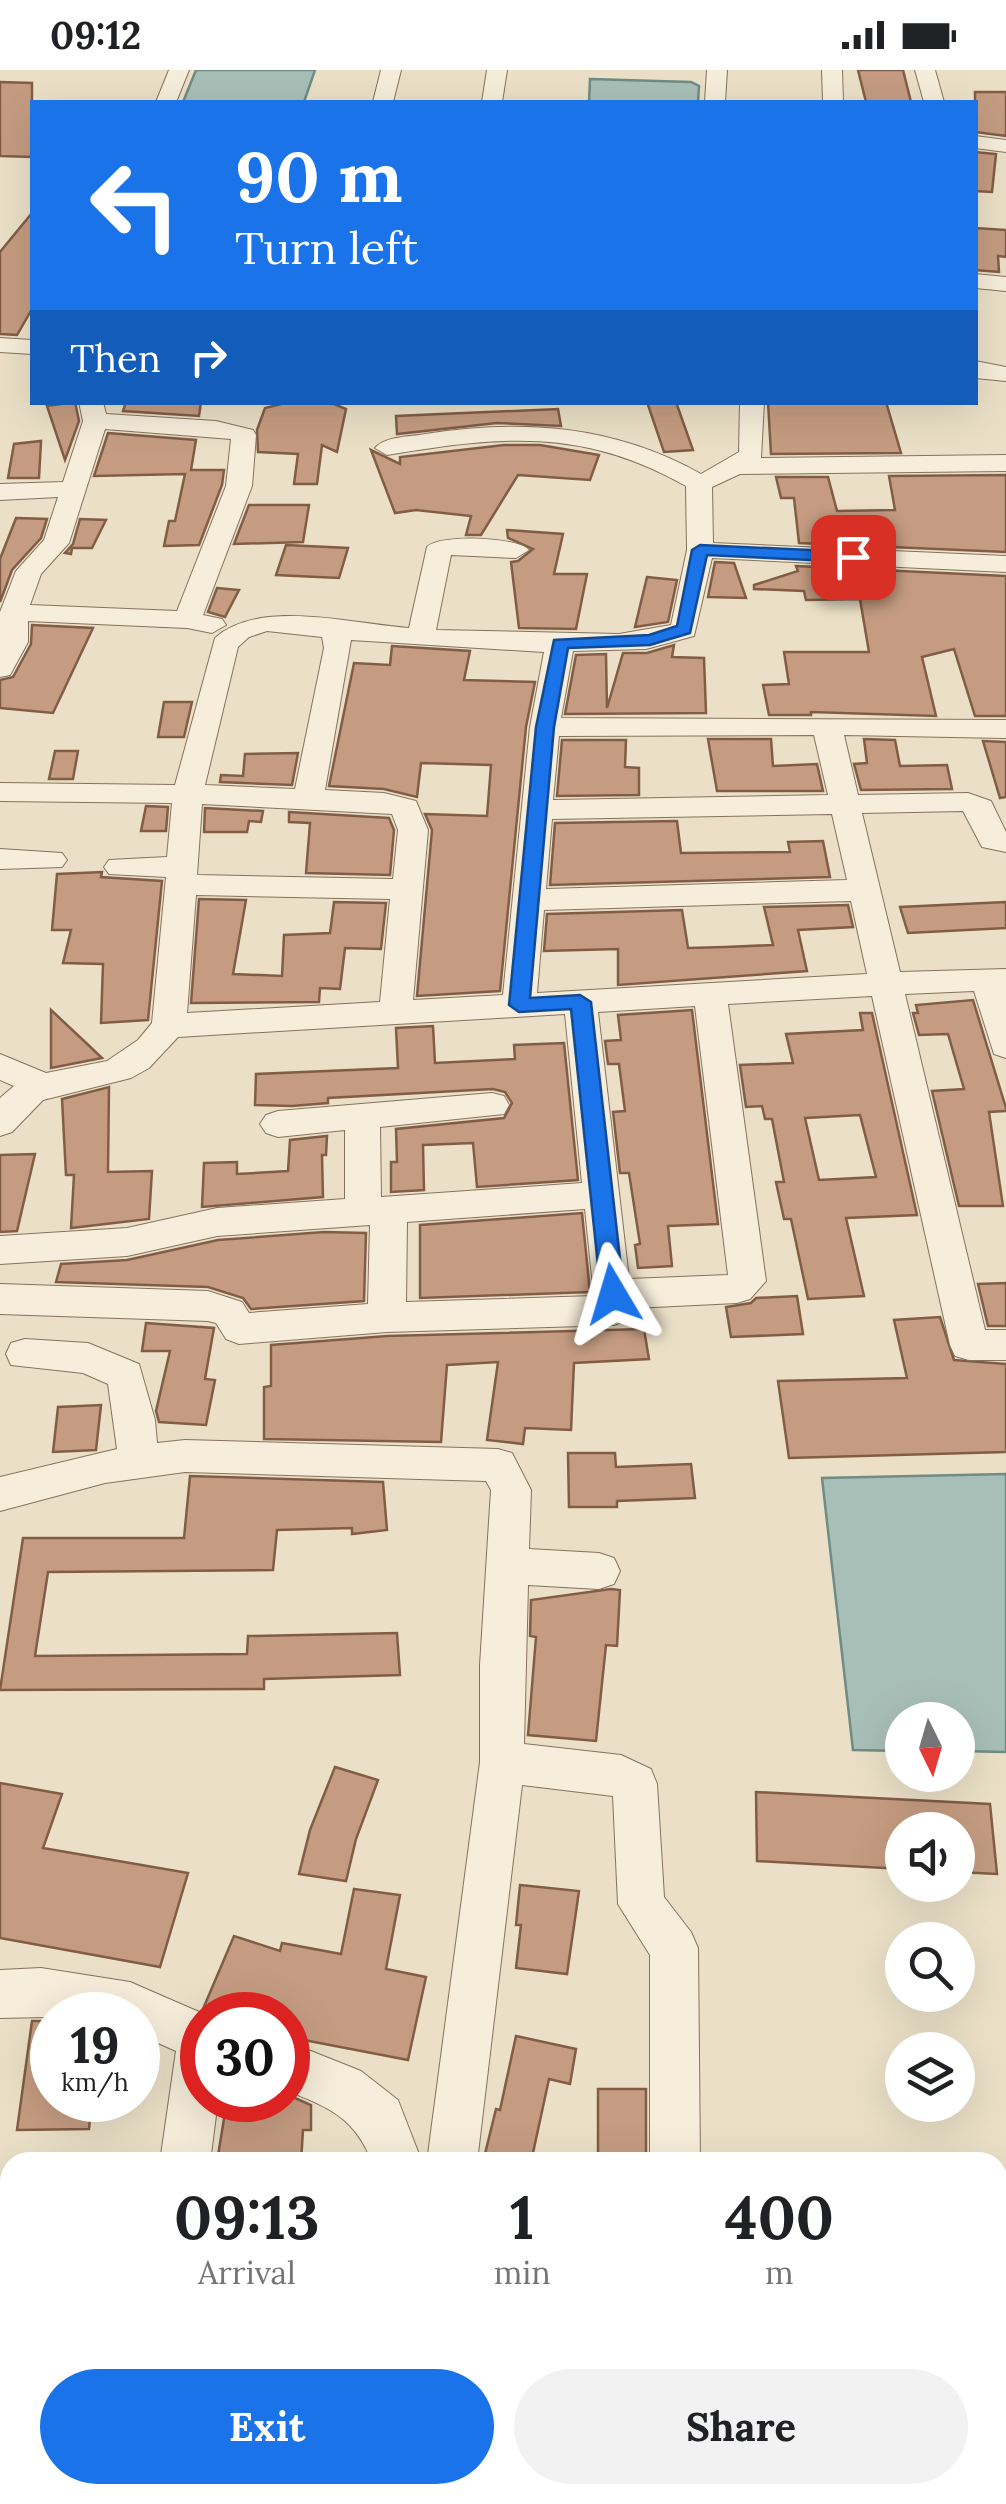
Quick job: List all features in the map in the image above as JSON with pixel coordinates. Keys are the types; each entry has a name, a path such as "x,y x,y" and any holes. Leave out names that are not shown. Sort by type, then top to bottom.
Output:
{"street":[{"path":"167,100 179,70"},
{"path":"383,100 390,70"},
{"path":"492,100 498,70"},
{"path":"715,100 716,70"},
{"path":"832,70 833,100"},
{"path":"925,70 933,100"},
{"path":"978,142 1006,146"},
{"path":"978,281 1006,284"},
{"path":"0,345 30,347"},
{"path":"978,370 986,374 1006,374"},
{"path":"700,483 737,466 750,455 752,405"},
{"path":"0,669 14,642 10,609 34,566 56,543 93,412 244,434 238,486 187,620"},
{"path":"388,448 503,430 606,439 664,460 700,483"},
{"path":"737,466 1006,464"},
{"path":"2,1118 40,1084 94,1074 137,1060 169,1026 188,794 224,644 240,631 266,623 560,643 650,640 684,630 700,550 700,483"},
{"path":"0,492 72,488"},
{"path":"421,636 440,548 516,550"},
{"path":"700,550 1006,564"},
{"path":"0,566 34,566"},
{"path":"10,609 187,620 240,631"},
{"path":"308,799 338,648 335,629"},
{"path":"519,1005 545,727 560,643"},
{"path":"828,726 969,1346 1006,1345"},
{"path":"545,727 1006,729"},
{"path":"0,792 188,794 384,802 405,808 414,830 395,1014"},
{"path":"538,810 968,802 980,808 989,835 1006,842"},
{"path":"0,859 51,860"},
{"path":"120,867 182,876 407,889"},
{"path":"529,900 864,890"},
{"path":"169,1026 886,983 997,980 1006,1046"},
{"path":"613,1294 736,1289 747,1281 710,994"},
{"path":"0,1299 208,1306 230,1312 238,1329 388,1317 614,1310 580,1002"},
{"path":"0,1066 40,1084"},
{"path":"278,1124 492,1104"},
{"path":"362,1116 388,1317"},
{"path":"0,1250 128,1242 218,1222 601,1195"},
{"path":"25,1354 88,1358 125,1374 135,1420 138,1462"},
{"path":"0,1494 138,1462 185,1456 498,1465 511,1490 502,1665 502,1762 453,2152"},
{"path":"508,1566 599,1571"},
{"path":"502,1762 621,1776 635,1784 642,1904 674,1948 675,2152"},
{"path":"0,1994 41,1992 130,2006 180,2028"},
{"path":"310,2075 344,2088 380,2118 393,2152"},
{"path":"186,2152 190,2122"}],"water":[{"path":"196,70 315,70 305,100 184,100"},
{"path":"590,79 691,82 699,86 698,100 589,100"},
{"path":"1006,1474 1006,1752 975,1751 975,1702 885,1702 885,1751 853,1750 822,1478"}],"building":[{"path":"858,70 903,70 910,100 866,100"},
{"path":"0,82 32,83 30,157 0,156"},
{"path":"975,92 1006,92 1006,136 978,132"},
{"path":"978,152 996,154 992,192 978,191"},
{"path":"30,215 30,312 17,335 0,334 0,252"},
{"path":"978,228 1006,230 1006,257 998,256 999,272 978,270"},
{"path":"76,405 79,421 65,460 47,406"},
{"path":"125,405 201,405 199,416 123,411"},
{"path":"336,405 346,409 337,452 322,445 317,484 294,484 298,454 258,452 257,430 265,408"},
{"path":"648,405 677,405 693,450 664,452"},
{"path":"768,405 887,405 901,453 771,454"},
{"path":"558,409 561,426 497,423 397,434 396,416"},
{"path":"108,433 196,440 191,470 224,470 199,545 164,546 169,521 175,521 185,474 94,476"},
{"path":"41,441 39,478 8,478 14,444"},
{"path":"504,445 540,445 599,455 590,480 518,475 481,535 466,535 471,516 416,510 395,513 371,450 400,464 400,457"},
{"path":"1006,475 1006,552 799,543 794,498 781,498 776,477 828,477 837,511 895,510 889,476"},
{"path":"249,505 309,505 303,542 234,544"},
{"path":"16,518 47,519 41,538 12,570 0,602 0,559"},
{"path":"80,519 106,520 92,548 72,548 71,554 65,553 73,544"},
{"path":"507,530 563,534 554,574 587,574 576,629 519,628 511,562 533,549 508,538"},
{"path":"286,545 348,548 339,578 276,575"},
{"path":"715,562 734,563 746,598 708,597"},
{"path":"796,566 1006,576 1006,716 975,716 954,649 922,657 936,716 811,712 769,715 763,685 789,684 784,652 869,652 860,599 806,600 804,591 754,589 754,585 798,571"},
{"path":"647,577 677,580 668,622 635,627"},
{"path":"217,588 239,590 225,617 208,612"},
{"path":"32,625 93,628 53,713 0,708 0,680 13,677 31,644"},
{"path":"674,645 672,657 704,658 706,713 565,714 576,655 606,654 607,708 623,653 647,653"},
{"path":"392,646 470,651 464,680 535,682 526,727 500,991 417,996 432,830 425,814 487,816 491,765 421,763 417,797 384,789 329,786 354,663 390,665"},
{"path":"164,702 192,702 184,737 158,737"},
{"path":"708,739 771,739 773,766 817,764 823,791 717,791"},
{"path":"864,739 895,740 900,766 947,765 952,789 861,790 854,764 867,763"},
{"path":"562,740 626,740 625,767 639,768 639,795 557,796"},
{"path":"983,741 1006,742 1006,797 1000,798"},
{"path":"55,751 78,751 73,779 49,779"},
{"path":"298,753 292,785 220,782 221,775 243,776 245,754"},
{"path":"146,806 168,807 166,831 141,831"},
{"path":"205,808 263,811 261,822 249,821 247,832 204,832"},
{"path":"289,812 389,818 394,830 390,875 306,873 310,823 289,822"},
{"path":"677,821 681,853 790,852 788,842 823,841 830,877 550,885 555,823"},
{"path":"102,872 101,877 162,881 148,1020 101,1023 103,964 63,963 71,930 52,930 57,874"},
{"path":"199,899 246,900 233,974 282,976 284,935 330,933 334,902 386,903 381,949 345,948 340,989 320,988 319,1002 191,1003"},
{"path":"1006,902 1006,928 908,933 900,907"},
{"path":"848,905 853,927 798,930 807,971 618,985 618,949 544,951 547,914 682,910 688,948 725,947 773,945 764,907"},
{"path":"973,1000 1006,1108 989,1112 1003,1206 959,1206 932,1091 964,1089 948,1034 919,1035 913,1013 918,1013 916,1005"},
{"path":"51,1010 83,1040 102,1058 51,1068"},
{"path":"692,1010 718,1224 668,1226 672,1266 638,1268 635,1245 640,1244 629,1173 620,1173 613,1112 625,1111 619,1064 608,1064 605,1041 621,1040 618,1015"},
{"path":"860,1013 872,1013 917,1215 846,1218 864,1296 808,1299 791,1219 784,1219 776,1182 784,1182 772,1119 765,1119 762,1106 746,1107 740,1065 793,1063 786,1034 863,1030","holes":["860,1115 876,1177 819,1180 805,1118"]},
{"path":"433,1026 435,1063 515,1059 514,1045 564,1043 578,1180 477,1187 473,1143 423,1145 424,1190 391,1192 391,1162 397,1162 396,1129 504,1118 512,1103 505,1092 493,1089 328,1098 328,1103 292,1106 255,1105 256,1074 398,1068 396,1028"},
{"path":"109,1087 108,1172 152,1171 149,1219 71,1228 74,1175 66,1175 62,1099"},
{"path":"327,1136 326,1155 322,1155 323,1197 202,1207 204,1163 237,1162 237,1174 288,1171 290,1140"},
{"path":"35,1154 17,1231 0,1232 0,1155"},
{"path":"582,1213 590,1292 420,1298 420,1225"},
{"path":"366,1233 364,1301 251,1309 243,1298 208,1287 56,1282 61,1264 127,1260 218,1240"},
{"path":"1006,1283 1006,1326 988,1326 978,1284"},
{"path":"797,1296 803,1334 731,1337 726,1307 751,1303 756,1298"},
{"path":"940,1317 954,1360 1006,1364 1006,1452 789,1458 778,1381 907,1378 894,1320"},
{"path":"146,1323 214,1328 205,1379 215,1380 206,1425 159,1422 156,1411 170,1351 142,1351"},
{"path":"644,1329 649,1359 574,1363 571,1430 525,1428 523,1444 487,1440 498,1362 447,1365 441,1442 264,1439 264,1387 271,1386 271,1345 387,1336"},
{"path":"101,1405 96,1450 53,1452 58,1407"},
{"path":"568,1453 615,1453 616,1467 691,1464 695,1498 617,1501 617,1507 569,1507"},
{"path":"190,1476 383,1482 387,1530 352,1534 352,1528 277,1530 273,1570 48,1572 35,1656 247,1654 248,1636 397,1633 400,1675 264,1679 264,1689 0,1690 23,1538 184,1538"},
{"path":"620,1590 617,1646 606,1645 596,1741 528,1735 536,1637 530,1636 531,1600"},
{"path":"335,1767 378,1780 356,1839 346,1881 299,1874 310,1830"},
{"path":"0,1783 62,1794 43,1848 188,1873 160,1967 0,1938"},
{"path":"756,1792 990,1804 997,1874 975,1873 975,1812 885,1812 885,1868 757,1861"},
{"path":"520,1885 579,1891 567,1974 516,1968"},
{"path":"354,1889 400,1895 386,1969 426,1977 408,2060 310,2041 310,1992 210,1992 234,1936 280,1951 282,1943 341,1954"},
{"path":"30,2036 30,2122 90,2122 89,2129 17,2130"},
{"path":"516,2036 576,2049 570,2084 549,2079 533,2152 485,2152 496,2109 500,2110"},
{"path":"598,2089 646,2089 646,2152 598,2152"},
{"path":"311,2105 311,2130 303,2130 302,2152 219,2152 223,2122 310,2122"}],"route":[{"path":"613,1294 580,1002 519,1005 545,727 560,643 650,640 684,630 700,550 853,557"}]}
